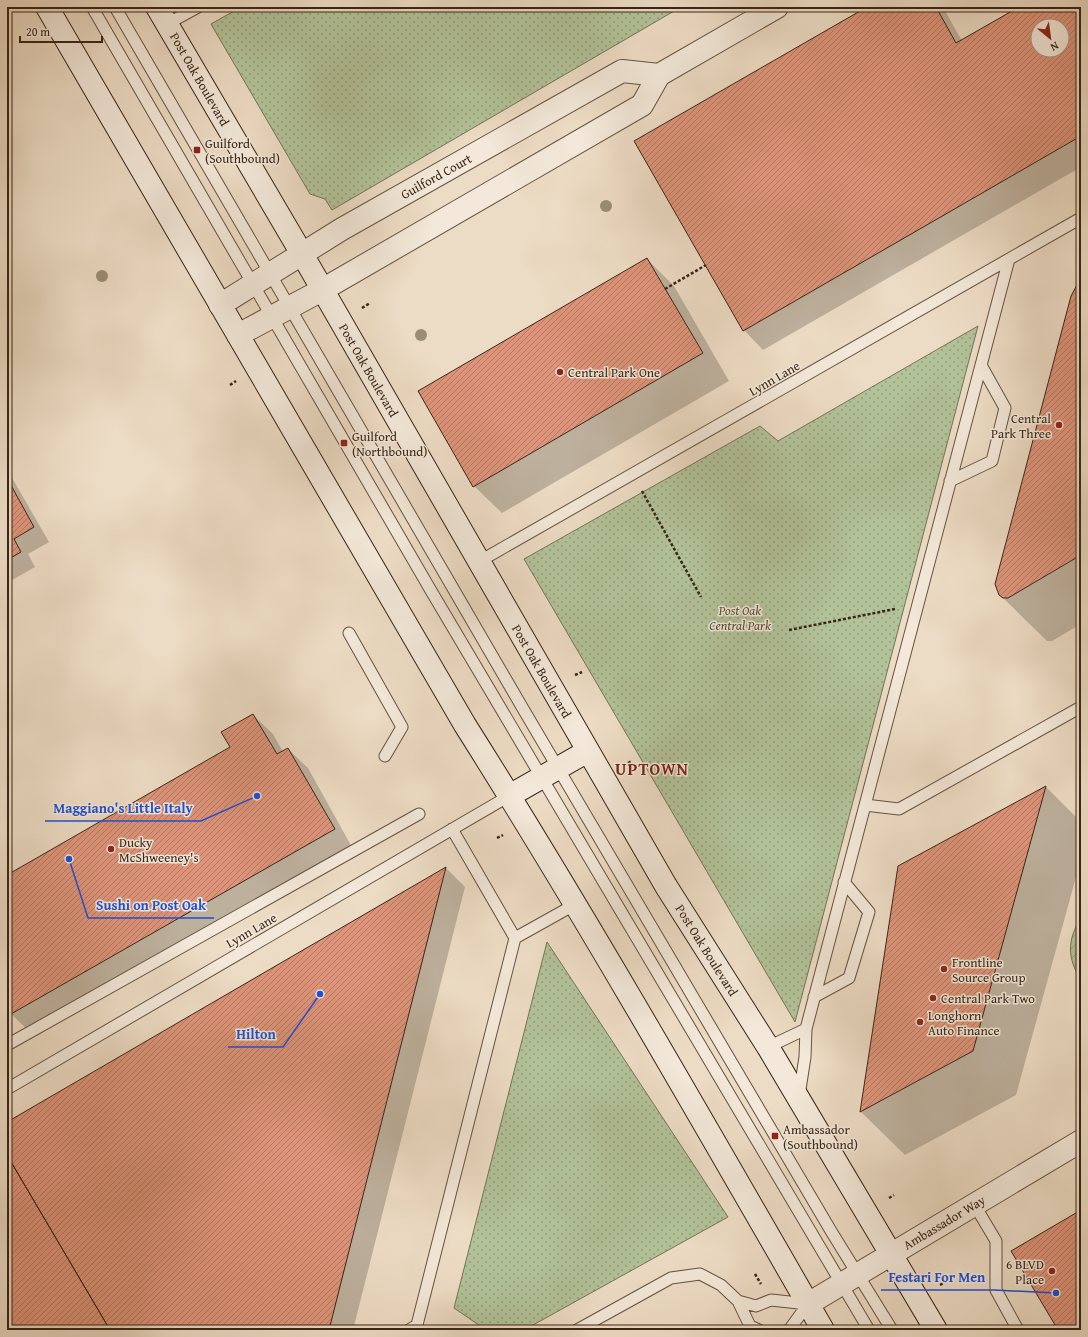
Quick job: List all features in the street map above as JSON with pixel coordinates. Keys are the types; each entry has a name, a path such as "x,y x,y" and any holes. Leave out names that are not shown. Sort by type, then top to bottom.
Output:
{"main road":[{"path":"47,7 465,725 510,796 716,1145 823,1330"},
{"path":"238,335 322,290 642,105 659,75 777,7"},
{"name":"Post Oak Boulevard","path":"162,15 480,561 666,886 768,1047 936,1330"},
{"name":"Guilford Court","path":"220,305 356,221 622,71 659,75"},
{"path":"510,796 588,751"},
{"name":"Ambassador Way","path":"808,1304 849,1278 1081,1141"}],"lane":[{"path":"92,7 281,312 550,773 849,1278 892,1330"},
{"path":"114,7 434,596 550,773 849,1278 870,1330"},
{"path":"162,15 198,7"},
{"name":"Lynn Lane","path":"480,561 1081,218"},
{"path":"799,1098 805,1057 806,1029 814,997 1009,260"},
{"path":"950,481 992,461 1005,408 981,364"},
{"path":"349,634 402,727 385,756"},
{"path":"865,804 899,809 1081,707"},
{"name":"Lynn Lane","path":"7,1089 510,796"},
{"path":"7,1045 419,814"},
{"path":"417,1328 515,938 452,829"},
{"path":"814,997 849,978 869,912 844,882"},
{"path":"515,938 574,905"},
{"path":"768,1047 806,1029"},
{"path":"974,1204 996,1241 996,1290 1018,1330"},
{"path":"577,1330 671,1278 700,1274 721,1285 738,1301 750,1326 759,1330"},
{"path":"738,1301 756,1306 770,1300 808,1304"},
{"path":"789,1330 808,1304"}],"path":[{"path":"665,288 706,265"},
{"path":"362,308 370,304"},
{"path":"230,385 236,381"},
{"path":"632,475 701,597"},
{"path":"789,630 918,605"},
{"path":"576,675 582,672"},
{"path":"628,763 632,761"},
{"path":"497,838 503,835"},
{"path":"889,1198 894,1195"},
{"path":"940,1285 945,1282"}],"green space":[{"path":"241,7 681,7 332,210 325,199 310,194 211,24"},
{"name":"Post Oak Central Park","path":"978,326 795,1022 524,559 760,426 778,441"},
{"path":"1081,919 1081,979 1073,964 1070,949 1073,934"},
{"path":"547,942 728,1217 524,1330 486,1330 454,1308"}],"building":[{"path":"867,7 936,7 956,43 1019,7 1081,7 1081,136 743,331 634,141"},
{"name":"Central Park One","path":"647,258 703,353 473,487 418,391"},
{"name":"Central Park Three","path":"1081,283 1081,555 1008,598 1003,598 999,595 995,584 1071,296 1077,285"},
{"path":"7,478 34,527 14,539 21,552 7,560"},
{"path":"253,714 277,754 288,748 335,829 11,1014 7,1008 7,875 230,747 221,732"},
{"name":"Central Park Two","path":"1046,786 973,1051 860,1112 898,866"},
{"path":"446,867 329,1330 110,1330 7,1155 7,1122"},
{"path":"7,1155 110,1330 7,1330"},
{"name":"6 BLVD Place","path":"1081,1210 1081,1330 1058,1330 1011,1251"}],"place":[{"name":"Guilford (Southbound)","path":"197,150"},
{"name":"Central Park One","path":"560,372"},
{"name":"Central Park Three","path":"1059,425"},
{"name":"Guilford (Northbound)","path":"344,443"},
{"name":"Maggiano's Little Italy","path":"257,796"},
{"name":"Ducky McShweeney's","path":"111,849"},
{"name":"Sushi on Post Oak","path":"69,859"},
{"name":"Frontline Source Group","path":"944,969"},
{"name":"Hilton","path":"320,994"},
{"name":"Central Park Two","path":"933,998"},
{"name":"Longhorn Auto Finance","path":"920,1022"},
{"name":"Ambassador (Southbound)","path":"775,1136"},
{"name":"6 BLVD Place","path":"1052,1271"},
{"name":"Festari For Men","path":"1056,1293"}],"district":[{"name":"UPTOWN","path":"652,769"}]}
